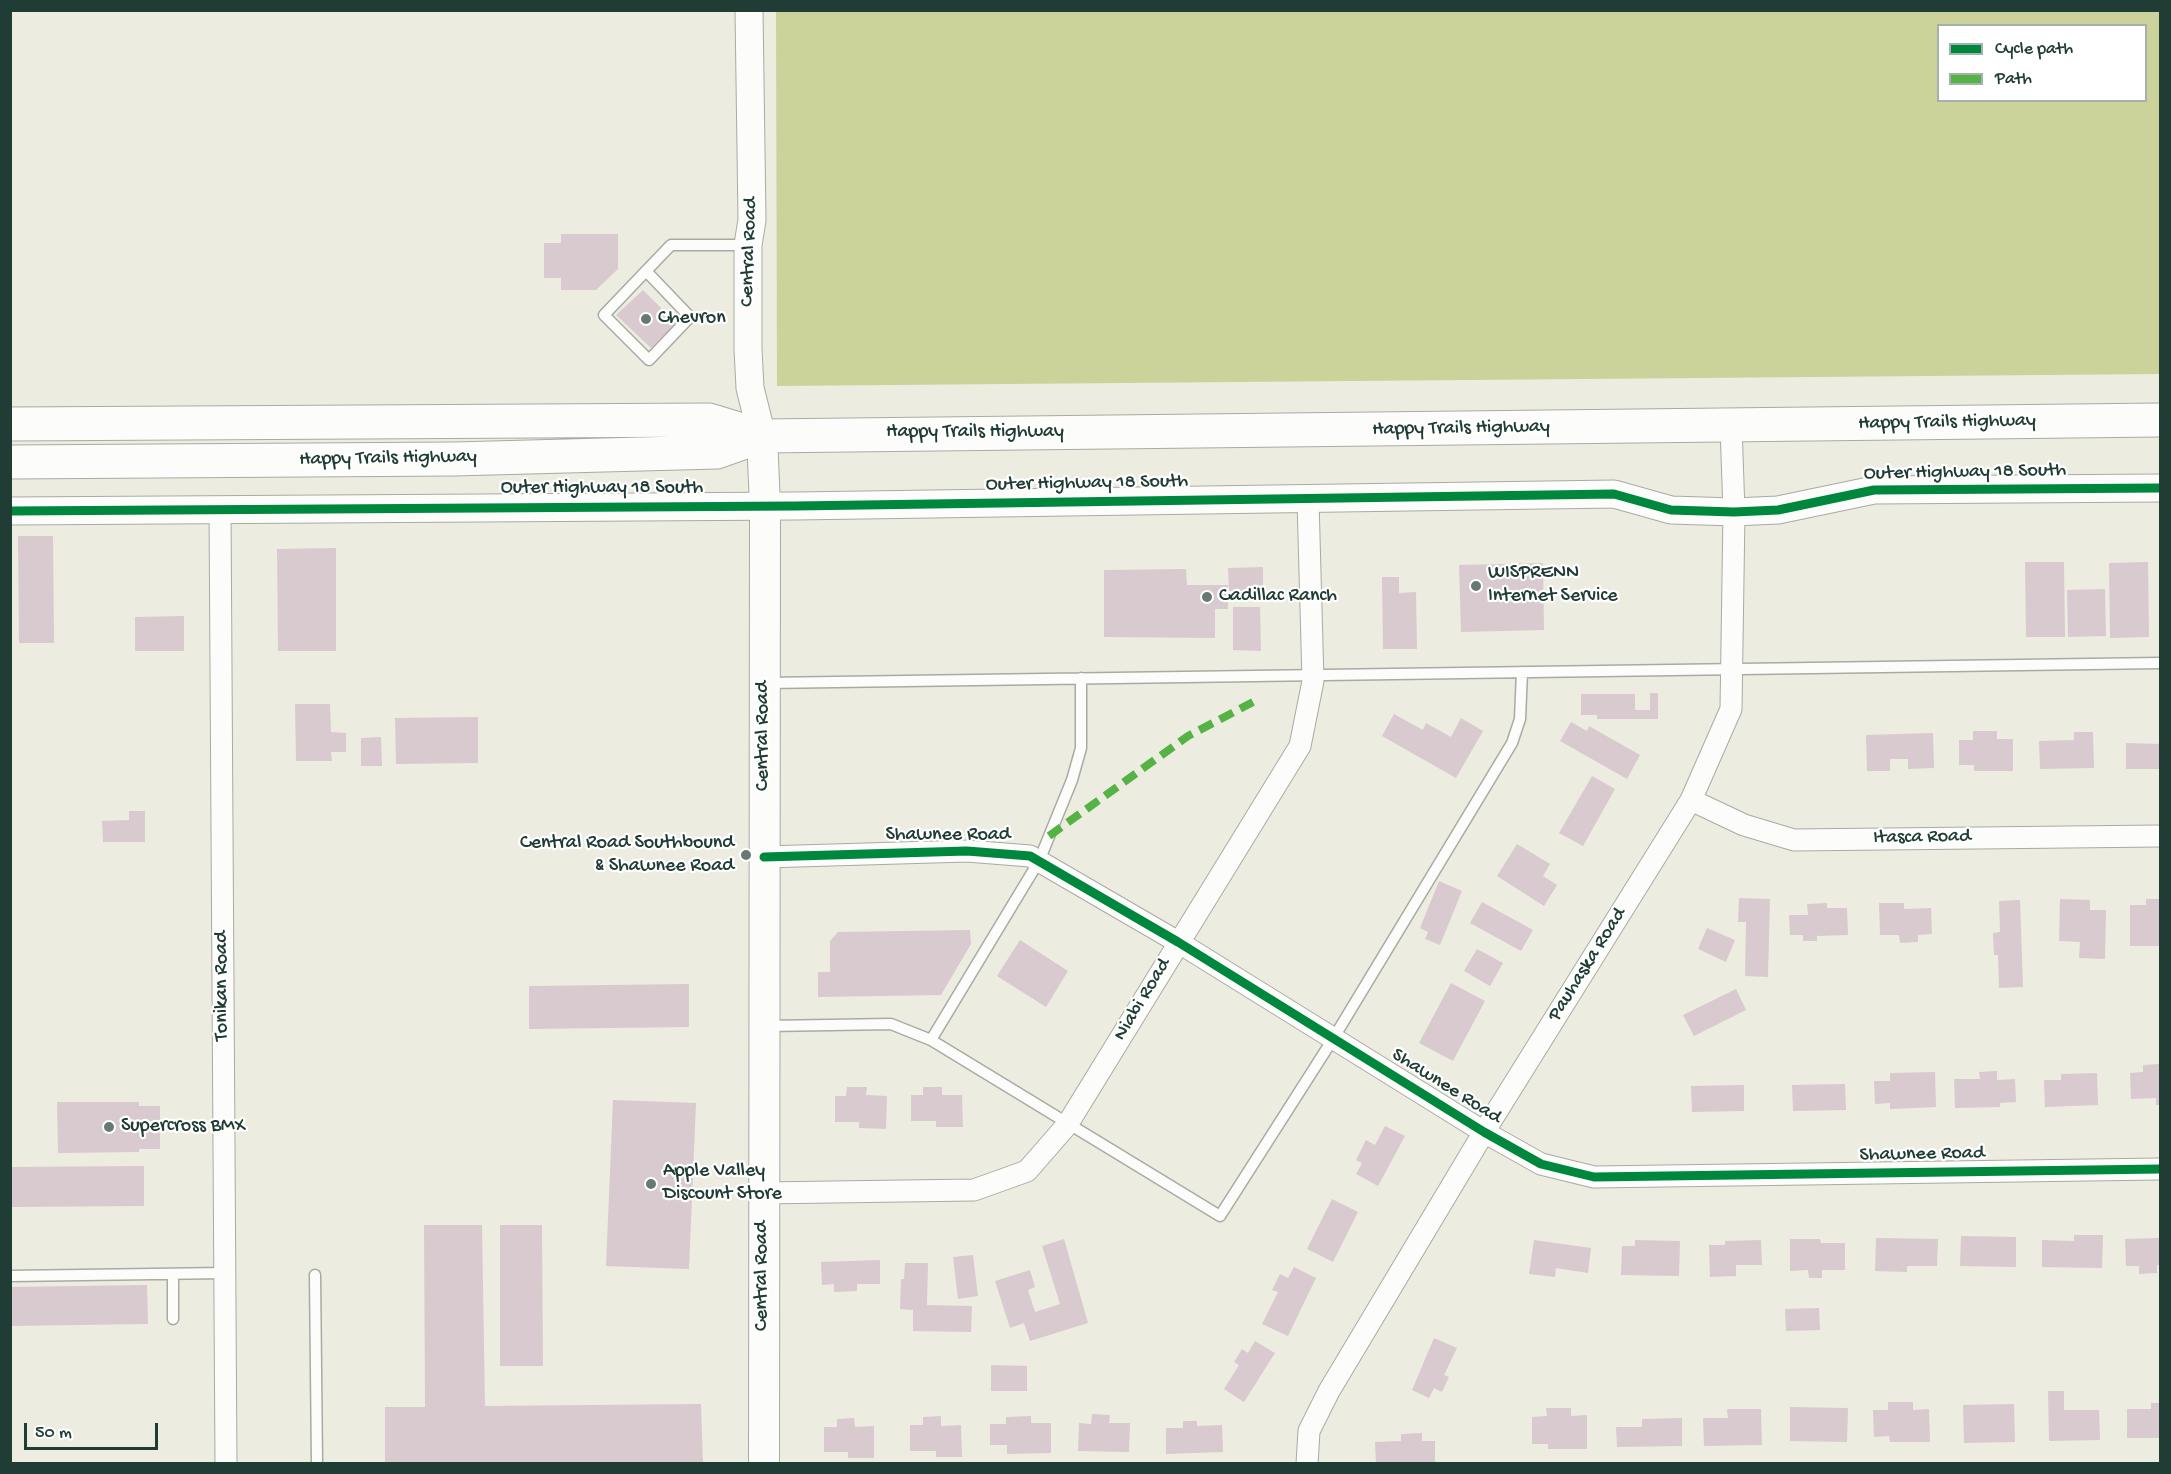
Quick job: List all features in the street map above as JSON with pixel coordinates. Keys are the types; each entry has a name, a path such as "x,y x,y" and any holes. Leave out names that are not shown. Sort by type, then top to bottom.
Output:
{"main road":[{"name":"Happy Trails Highway","path":"10,423 709,420 762,436 2160,420"},
{"name":"Happy Trails Highway","path":"10,462 454,459 717,452 762,436"},
{"name":"Central Road","path":"762,436 765,506 762,1193 764,1464"}],"street":[{"name":"Central Road","path":"749,10 752,220 748,244 750,388 762,436"},
{"name":"Pauhaska Road","path":"1307,1464 1309,1431 1329,1391 1484,1132 1691,800 1731,709 1734,512 1731,426"},
{"name":"Outer Highway 18 South","path":"10,512 1308,500 1614,494 1671,510 1734,512 1778,510 1874,490 2160,488"},
{"name":"Niabi Road","path":"762,1193 974,1190 1027,1171 1067,1125 1300,746 1313,675 1308,500"},
{"name":"Tonikan Road","path":"220,510 226,1464"},
{"name":"Itasca Road","path":"1691,800 1744,825 1794,840 2160,836"},
{"name":"Shawnee Road","path":"764,856 967,852 1030,856 1178,942 1484,1132 1540,1164 1594,1177 2160,1169"}],"lane":[{"path":"646,271 690,318 649,360 604,315 646,271 671,245 748,244"},
{"path":"765,683 2160,663"},
{"path":"764,1026 891,1024 931,1040 1067,1125 1220,1216 1333,1039 1512,742 1520,719 1522,672"},
{"path":"931,1040 1039,861 1072,780 1081,748 1081,678"},
{"path":"10,1276 225,1273"},
{"path":"173,1274 173,1319"},
{"path":"315,1275 317,1464"}],"green space":[{"path":"776,11 2160,11 2160,374 777,386"}],"building":[{"path":"561,234 618,234 618,269 596,290 561,290 561,278 544,278 544,243 561,243"},
{"name":"Chevron","path":"643,290 676,323 651,348 616,315"},
{"path":"18,536 53,536 54,643 19,643"},
{"path":"336,548 336,651 278,651 277,549"},
{"path":"2025,562 2064,562 2065,637 2026,637"},
{"path":"2148,562 2149,637 2110,638 2109,563"},
{"path":"1543,563 1544,630 1461,632 1459,565"},
{"path":"1263,567 1263,591 1229,591 1228,568"},
{"path":"1186,569 1187,585 1228,585 1228,609 1215,609 1215,638 1104,637 1104,570"},
{"path":"1382,577 1399,577 1399,593 1416,592 1417,649 1383,649"},
{"path":"2105,589 2106,636 2068,637 2067,590"},
{"path":"1233,607 1260,607 1261,651 1233,650"},
{"path":"184,616 184,651 135,651 135,617"},
{"path":"1650,693 1658,693 1658,719 1597,719 1597,715 1581,715 1581,694 1635,694 1635,710 1650,710"},
{"path":"295,704 330,704 331,732 346,733 346,752 331,752 332,761 296,761"},
{"path":"1394,714 1423,730 1426,723 1451,737 1461,718 1483,731 1456,778 1382,736"},
{"path":"478,717 478,763 396,764 395,718"},
{"path":"1571,722 1587,731 1589,726 1640,755 1627,779 1560,741"},
{"path":"1973,731 1997,731 1997,739 2013,739 2013,771 1974,771 1974,765 1959,765 1959,740 1973,740"},
{"path":"2074,732 2093,732 2094,768 2040,769 2039,741 2074,740"},
{"path":"1933,733 1934,768 1908,769 1908,759 1890,759 1890,771 1867,771 1866,735"},
{"path":"381,737 382,766 361,766 361,738"},
{"path":"2126,743 2160,744 2160,769 2126,769"},
{"path":"1592,776 1615,789 1583,846 1559,833"},
{"path":"129,811 145,811 145,842 103,842 102,821 129,820"},
{"path":"1517,844 1550,864 1543,876 1557,885 1544,906 1497,876"},
{"path":"1439,881 1462,891 1440,945 1425,939 1428,932 1420,928"},
{"path":"1739,898 1770,899 1768,977 1745,976 1746,922 1738,922"},
{"path":"2060,899 2090,900 2090,910 2106,910 2105,959 2079,958 2080,942 2059,941"},
{"path":"2146,899 2160,899 2160,946 2130,946 2130,905 2146,905"},
{"path":"2020,900 2023,987 1999,988 1998,955 1994,955 1993,933 2000,932 1999,901"},
{"path":"1482,902 1533,930 1521,951 1470,923"},
{"path":"1827,903 1827,908 1847,908 1848,935 1817,936 1817,941 1803,941 1803,935 1790,935 1789,915 1808,915 1807,904"},
{"path":"1879,903 1904,903 1904,909 1931,908 1932,934 1918,935 1918,942 1900,943 1899,935 1880,935"},
{"path":"1707,928 1735,940 1726,962 1698,949"},
{"path":"970,930 971,944 941,995 818,997 818,972 830,972 830,941 838,932"},
{"path":"1020,940 1068,971 1046,1007 997,976"},
{"path":"1477,949 1503,963 1490,986 1464,971"},
{"path":"1451,983 1485,1001 1453,1061 1419,1043"},
{"path":"689,984 689,1027 529,1029 529,986"},
{"path":"1736,989 1746,1010 1694,1036 1683,1015"},
{"path":"2160,1064 2160,1105 2156,1105 2156,1098 2131,1099 2130,1073 2143,1072 2143,1065"},
{"path":"1997,1071 1997,1080 2015,1079 2016,1102 2000,1103 2000,1107 1955,1108 1954,1079 1980,1079 1979,1072"},
{"path":"1935,1072 1936,1107 1890,1109 1890,1103 1875,1104 1874,1081 1890,1081 1890,1073"},
{"path":"2097,1073 2098,1105 2045,1107 2044,1080 2061,1080 2061,1074"},
{"path":"1845,1084 1846,1110 1793,1111 1792,1085"},
{"path":"1744,1085 1744,1111 1692,1112 1691,1086"},
{"path":"847,1087 867,1087 866,1095 887,1096 886,1129 859,1128 859,1122 835,1122 835,1096 846,1096"},
{"path":"923,1087 942,1087 942,1095 962,1095 963,1127 936,1127 936,1121 911,1121 911,1095 923,1095"},
{"name":"Apple Valley Discount Store","path":"613,1100 696,1103 689,1269 606,1266"},
{"name":"Supercross BMX","path":"57,1102 139,1102 139,1106 160,1106 160,1149 139,1149 139,1152 58,1153"},
{"path":"1385,1126 1405,1136 1378,1186 1356,1174 1362,1163 1356,1160 1366,1140 1375,1145"},
{"path":"144,1166 144,1206 10,1207 10,1167"},
{"path":"1332,1199 1358,1212 1333,1262 1307,1249"},
{"path":"424,1225 482,1225 485,1406 701,1404 703,1464 385,1464 385,1407 425,1407"},
{"path":"500,1225 542,1225 543,1366 500,1366"},
{"path":"2074,1235 2103,1235 2102,1268 2042,1267 2042,1240 2074,1241"},
{"path":"1961,1236 2016,1237 2016,1267 1960,1266"},
{"path":"1876,1238 1938,1239 1937,1266 1907,1266 1907,1272 1875,1271"},
{"path":"2160,1238 2160,1265 2157,1265 2157,1273 2139,1274 2139,1266 2126,1266 2125,1239"},
{"path":"1064,1239 1088,1323 1030,1341 1024,1323 1010,1328 995,1281 1030,1270 1035,1287 1028,1290 1035,1312 1060,1304 1042,1246"},
{"path":"1790,1239 1820,1239 1821,1243 1845,1243 1845,1270 1822,1270 1822,1278 1809,1278 1808,1270 1790,1271"},
{"path":"1534,1240 1591,1248 1588,1273 1556,1268 1555,1277 1529,1274"},
{"path":"1635,1240 1680,1241 1679,1276 1621,1275 1622,1246 1635,1246"},
{"path":"1761,1240 1762,1265 1736,1265 1736,1276 1710,1277 1709,1245 1725,1245 1725,1241"},
{"path":"973,1255 978,1296 958,1299 953,1257"},
{"path":"880,1260 880,1284 857,1284 857,1291 834,1292 834,1284 822,1285 821,1262"},
{"path":"905,1263 928,1263 927,1305 972,1306 971,1332 913,1331 913,1310 900,1309 901,1279 904,1279"},
{"path":"1294,1267 1316,1278 1288,1336 1262,1324 1278,1292 1272,1290 1280,1274 1288,1278"},
{"path":"147,1285 148,1324 10,1326 10,1287"},
{"path":"1819,1308 1820,1330 1786,1331 1785,1309"},
{"path":"1434,1338 1457,1348 1444,1375 1449,1377 1442,1392 1434,1388 1429,1398 1412,1390"},
{"path":"1255,1341 1275,1353 1244,1402 1224,1389 1239,1365 1234,1362 1242,1349 1248,1353"},
{"path":"991,1365 1027,1366 1027,1391 991,1391"},
{"path":"2048,1391 2064,1391 2064,1410 2099,1410 2100,1440 2049,1441"},
{"path":"1888,1402 1913,1402 1913,1410 1929,1409 1930,1442 1890,1442 1889,1436 1874,1437 1873,1410 1888,1410"},
{"path":"2151,1403 2160,1403 2160,1438 2127,1438 2127,1409 2151,1409"},
{"path":"2014,1404 2015,1442 1964,1443 1963,1405"},
{"path":"1790,1407 1848,1408 1847,1442 1790,1441"},
{"path":"1546,1408 1571,1408 1571,1416 1587,1415 1587,1449 1548,1449 1548,1444 1532,1444 1532,1417 1547,1416"},
{"path":"1727,1409 1761,1409 1762,1445 1704,1446 1703,1418 1728,1418"},
{"path":"1092,1414 1110,1415 1109,1423 1130,1423 1129,1452 1078,1451 1079,1423 1091,1424"},
{"path":"941,1416 941,1426 961,1425 962,1457 936,1457 936,1451 910,1451 910,1425 923,1425 923,1417"},
{"path":"1031,1416 1031,1423 1051,1423 1051,1453 1007,1454 1007,1445 990,1445 990,1424 1006,1424 1006,1417"},
{"path":"854,1418 855,1427 874,1426 874,1458 848,1458 848,1452 824,1452 824,1427 837,1427 837,1419"},
{"path":"1682,1418 1682,1446 1617,1447 1616,1427 1642,1427 1642,1419"},
{"path":"1183,1421 1197,1421 1197,1426 1222,1425 1223,1452 1166,1454 1166,1428 1183,1428"},
{"path":"1422,1433 1422,1441 1435,1441 1435,1464 1376,1464 1375,1442 1401,1441 1401,1434"}],"marked path":[{"path":"1049,836 1188,736 1253,702"}],"cycle path":[{"path":"10,511 795,506 1614,494 1671,510 1734,512 1778,510 1874,490 2160,488"},
{"path":"764,857 967,851 1030,856 1178,942 1484,1132 1541,1164 1594,1177 2160,1169"}],"place":[{"name":"Chevron","path":"646,319"},
{"name":"WISPRENN Internet Service","path":"1476,586"},
{"name":"Cadillac Ranch","path":"1207,597"},
{"name":"Central Road Southbound & Shawnee Road","path":"746,855"},
{"name":"Supercross BMX","path":"109,1127"},
{"name":"Apple Valley Discount Store","path":"651,1184"}]}
